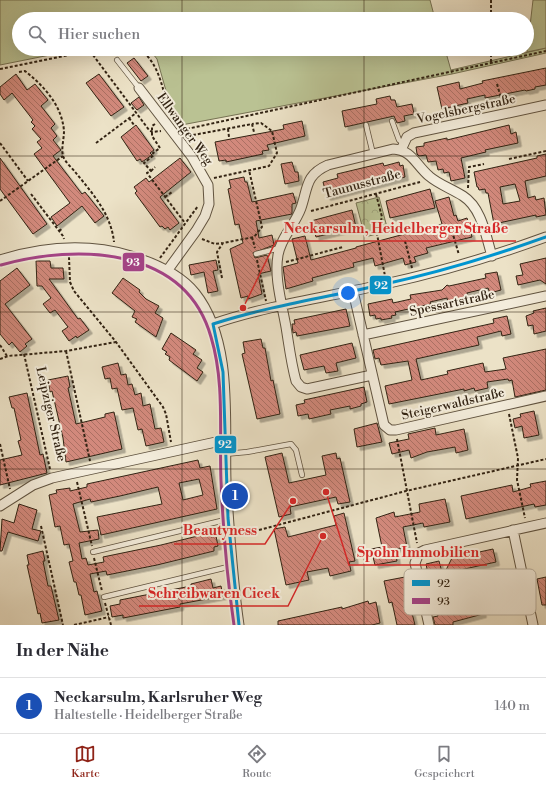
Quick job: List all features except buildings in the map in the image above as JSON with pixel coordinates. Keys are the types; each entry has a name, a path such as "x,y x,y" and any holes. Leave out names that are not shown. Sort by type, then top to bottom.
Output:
{"street":[{"name":"Ellwanger Weg","path":"138,88 192,156 205,180 209,191 209,204 205,216 194,235 167,271"},
{"name":"Vogelsbergstraße","path":"402,146 407,137 414,133 546,104"},
{"name":"Taunusstraße","path":"372,375 307,389 298,384 294,375 282,305 277,264 282,240 298,215 307,183 319,169 328,165 402,146 432,178 467,200 480,217 492,256"},
{"path":"213,324 268,308 414,277 492,256 546,237"},
{"path":"0,260 19,254 66,248 93,248 115,251 155,265 167,271 179,278 195,293 213,324 222,366 225,454 232,566 239,625"},
{"name":"Steigerwaldstraße","path":"353,291 384,425 390,430 396,430 546,396"},
{"name":"Spessartstraße","path":"363,336 546,296"},
{"name":"Leipziger Straße","path":"0,506 33,485 52,478 225,440"},
{"path":"416,569 415,563 419,553 425,550 546,523"},
{"path":"513,530 521,569"},
{"path":"427,615 429,625"},
{"path":"531,615 533,625"}],"lane":[{"path":"117,60 138,88"},
{"path":"392,121 402,146"},
{"path":"366,125 373,154"},
{"path":"256,254 280,248"},
{"path":"225,454 247,452 291,444 296,450 302,475"},
{"path":"93,552 229,519"},
{"path":"104,597 232,566"}],"path":[{"path":"491,0 491,12"},
{"path":"534,53 546,50"},
{"path":"0,69 65,56"},
{"path":"94,56 152,132"},
{"path":"148,56 158,71 169,113 168,125"},
{"path":"491,56 491,63"},
{"path":"151,171 144,163 160,148 152,136 152,126 168,125 521,56"},
{"path":"19,72 25,71 39,82 57,107 62,118 64,132 63,156 105,210 110,224 115,251"},
{"path":"497,84 505,114"},
{"path":"96,143 136,113"},
{"path":"129,118 134,125"},
{"path":"180,142 189,136 252,124 261,123 272,130 277,153 268,166 205,180"},
{"path":"252,124 254,132"},
{"path":"152,132 168,125"},
{"path":"228,128 229,137"},
{"path":"0,143 28,181"},
{"path":"509,159 546,151"},
{"path":"0,201 63,156"},
{"path":"467,200 469,167 484,164"},
{"path":"155,167 147,174 185,223"},
{"path":"194,235 211,243 223,243 252,237 262,227 249,170"},
{"name":"Taunusstraße","path":"298,215 432,178"},
{"path":"155,265 209,191"},
{"path":"165,197 172,192"},
{"path":"31,194 63,236 71,286 116,342 163,407 166,414 173,451"},
{"path":"376,194 382,218 377,234 386,284"},
{"path":"60,231 63,228"},
{"path":"452,231 462,264"},
{"path":"252,237 268,308"},
{"path":"405,241 414,277"},
{"path":"222,278 217,252 223,243"},
{"path":"277,264 343,247"},
{"path":"0,359 8,356 66,351 116,342"},
{"path":"0,346 8,356"},
{"path":"66,351 92,470"},
{"name":"Leipziger Straße","path":"24,354 52,478"},
{"path":"507,405 519,465 517,480 527,527"},
{"path":"396,430 406,491 419,553"},
{"path":"0,444 12,498"},
{"path":"244,529 259,530 406,491 546,459"},
{"path":"41,526 63,625"},
{"path":"74,625 109,617 111,625"}],"green space":[{"path":"0,0 430,0 433,12 12,12 12,56 45,56 0,65"},
{"path":"533,0 546,0 546,48 534,51 534,12 532,12"},
{"path":"546,48 546,53 534,56 534,51"},
{"path":"155,56 447,56 452,74 176,126 157,59"},
{"path":"511,56 533,56 452,74 451,70"},
{"path":"379,197 388,231 365,237 356,203"}],"transit line":[{"name":"92","path":"213,324 277,307 364,289 446,269 546,237"},
{"name":"93","path":"1,265 31,258 62,255 94,255 125,259 153,269 178,284 198,307 211,337 218,372 220,390 223,517 227,571 234,625"},
{"name":"92","path":"213,324 223,372 228,518 239,625"}],"place":[{"name":"Neckarsulm, Heidelberger Straße","path":"243,308"},
{"name":"Spohn Immobilien","path":"326,492"},
{"name":"Neckarsulm, Karlsruher Weg","path":"235,496"},
{"name":"Beautyness","path":"293,501"},
{"name":"Schreibwaren Cicek","path":"323,536"}]}
